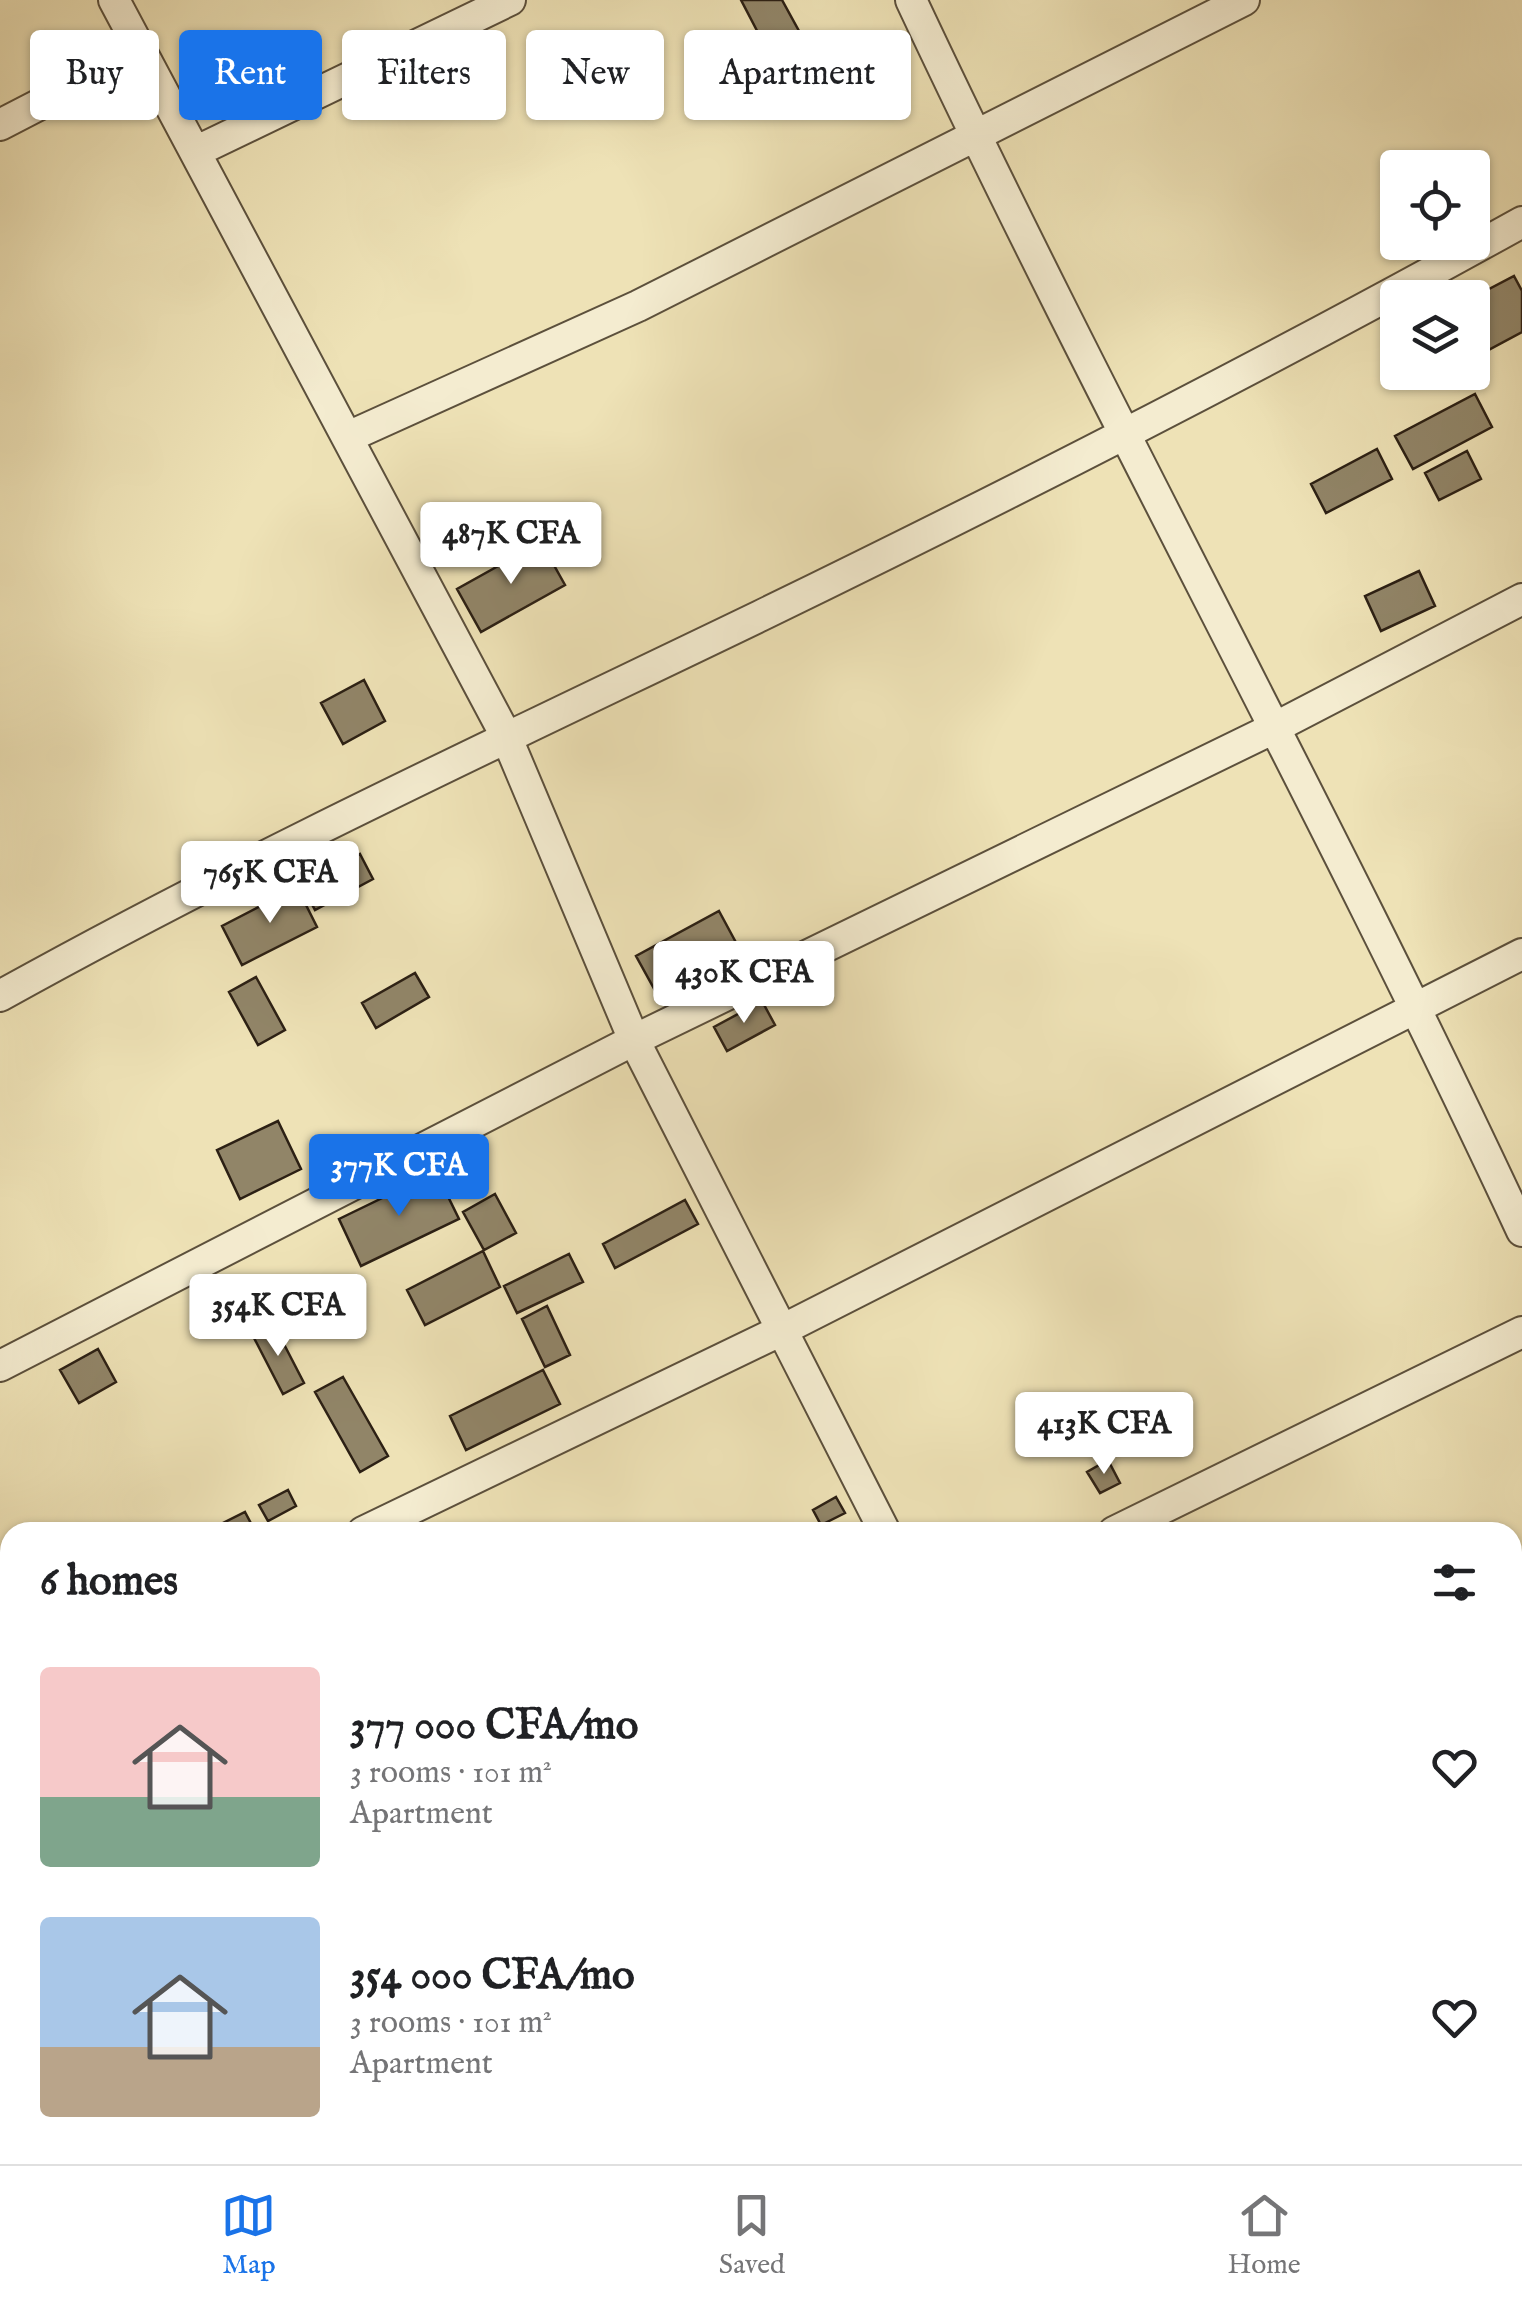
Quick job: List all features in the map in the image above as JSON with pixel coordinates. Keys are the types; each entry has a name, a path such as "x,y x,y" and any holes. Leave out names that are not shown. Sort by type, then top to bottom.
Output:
{"street":[{"path":"114,0 130,30"},
{"path":"195,152 510,0"},
{"path":"911,0 1272,730 1418,1008 1522,1231"},
{"path":"348,437 638,306 1244,0"},
{"path":"159,85 506,736 634,1040 880,1522"},
{"path":"0,125 30,109"},
{"path":"0,996 210,884 506,736 1125,435 1522,222"},
{"path":"0,1366 634,1040 1272,730 1522,600"},
{"path":"384,1522 782,1330 1522,954"},
{"path":"1134,1522 1522,1332"}],"building":[{"path":"741,0 782,0 798,30 757,30"},
{"path":"1514,276 1522,291 1522,332 1490,349 1490,289"},
{"path":"1475,394 1492,427 1413,469 1395,436"},
{"path":"1377,449 1392,479 1326,513 1311,484"},
{"path":"1467,451 1481,479 1439,500 1425,473"},
{"path":"541,542 565,585 481,632 457,589"},
{"path":"1419,571 1435,606 1381,631 1365,596"},
{"path":"364,680 385,721 343,744 321,703"},
{"path":"360,854 373,879 315,910 302,885"},
{"path":"297,887 317,927 242,965 222,926"},
{"path":"719,911 740,950 657,994 636,956"},
{"path":"415,973 429,997 376,1028 362,1003"},
{"path":"256,977 285,1030 258,1045 229,992"},
{"path":"762,1001 775,1025 727,1051 714,1027"},
{"path":"278,1121 301,1169 240,1199 217,1150"},
{"path":"436,1172 459,1219 361,1266 339,1219"},
{"path":"495,1194 516,1233 484,1250 463,1212"},
{"path":"685,1200 698,1224 615,1268 603,1244"},
{"path":"483,1251 500,1287 425,1325 407,1290"},
{"path":"569,1254 583,1282 517,1313 504,1286"},
{"path":"547,1306 570,1355 545,1367 522,1319"},
{"path":"273,1323 304,1383 283,1394 252,1334"},
{"path":"98,1349 116,1382 79,1403 60,1370"},
{"path":"543,1370 560,1404 466,1450 450,1416"},
{"path":"343,1377 388,1456 360,1472 315,1392"},
{"path":"1108,1460 1120,1483 1100,1493 1087,1472"},
{"path":"288,1490 296,1506 268,1521 259,1505"},
{"path":"836,1497 845,1513 819,1522 813,1510"},
{"path":"245,1512 250,1522 225,1522"}]}
